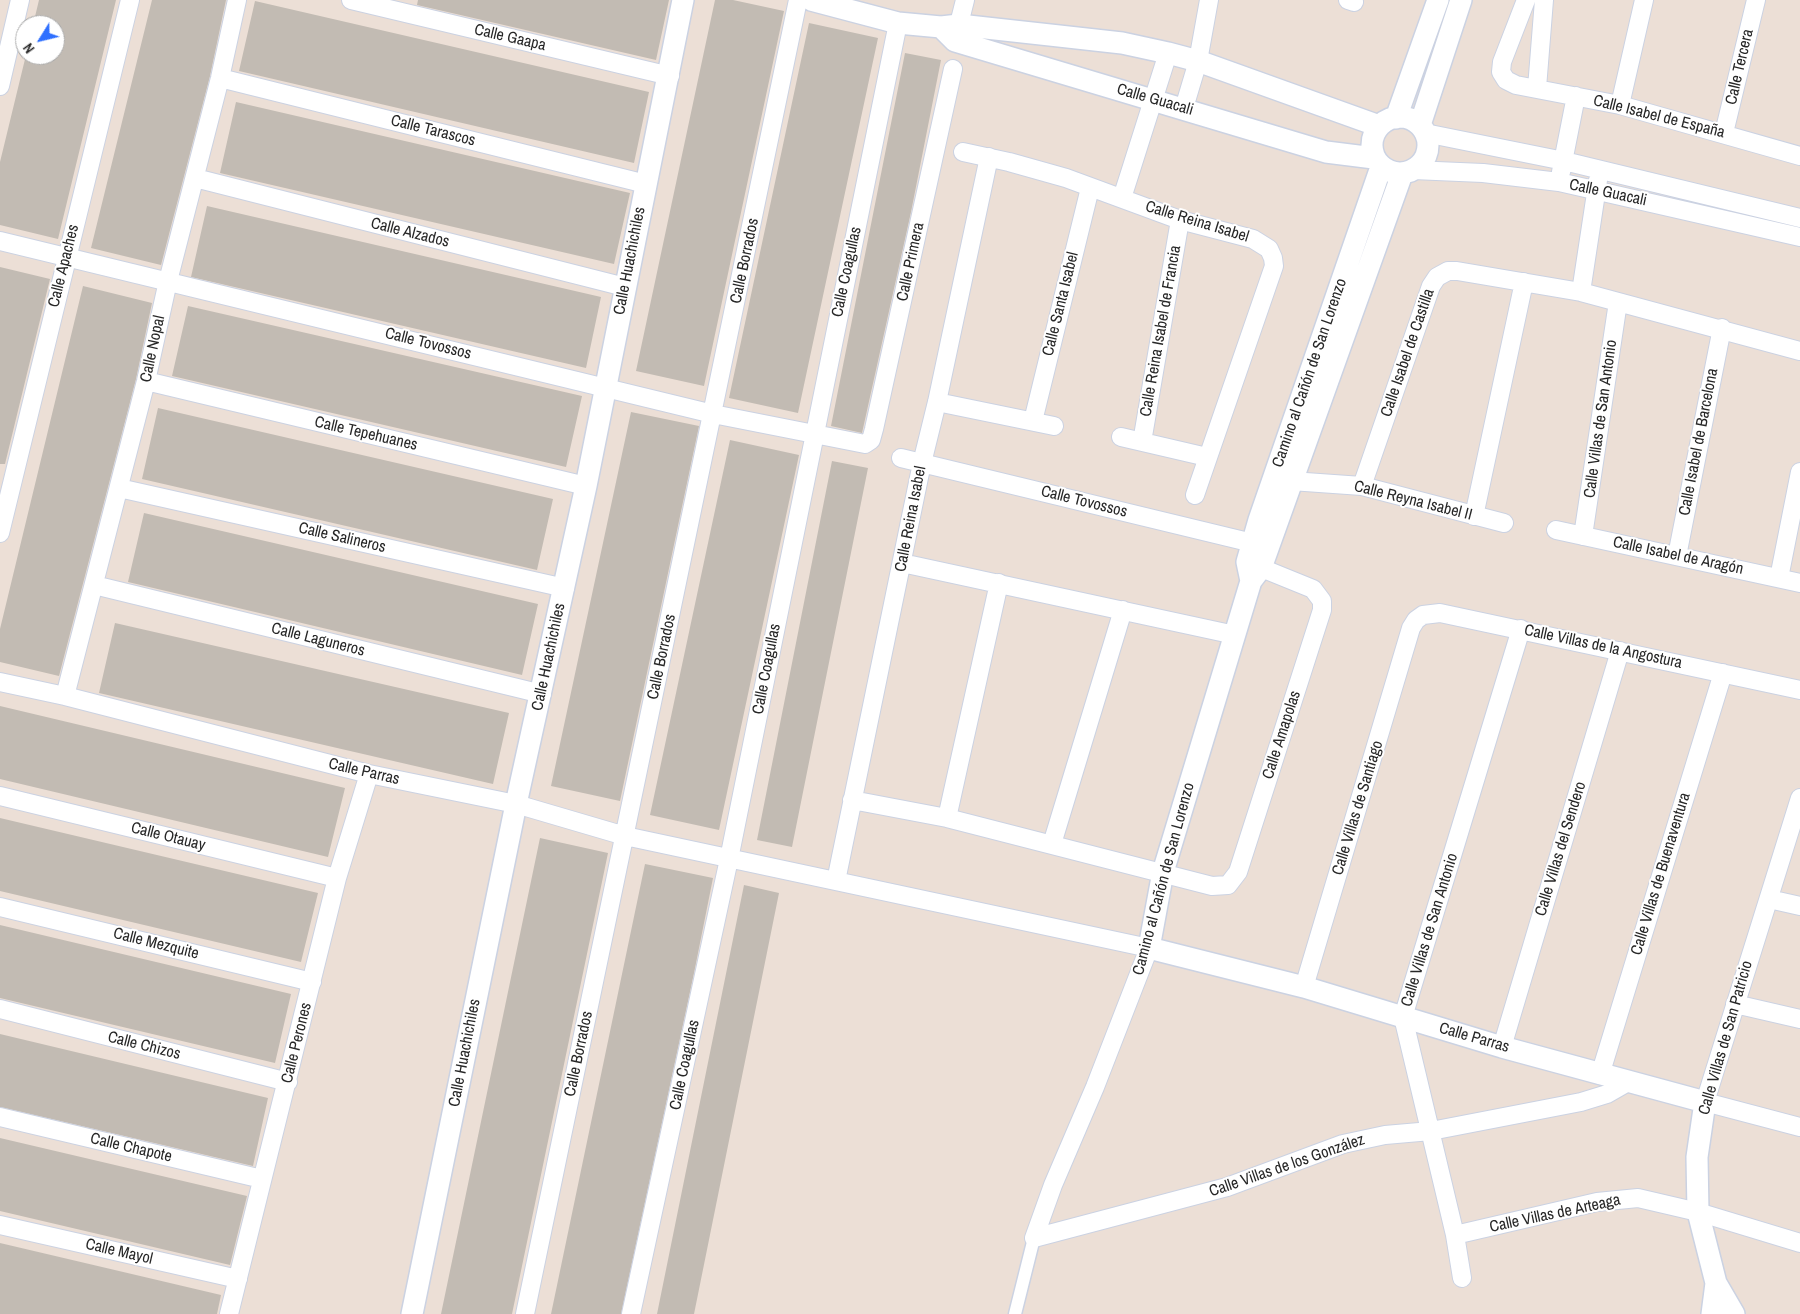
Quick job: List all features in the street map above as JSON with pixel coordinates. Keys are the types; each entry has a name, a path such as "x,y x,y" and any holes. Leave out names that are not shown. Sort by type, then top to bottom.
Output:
{"street":[{"path":"0,86 20,0"},
{"name":"Calle Apaches","path":"0,533 66,256 130,0"},
{"name":"Calle Nopal","path":"65,696 146,381 168,280 220,78 237,0"},
{"name":"Calle Gaapa","path":"350,0 670,76"},
{"name":"Calle Huachichiles","path":"412,1314 516,804 565,588 646,184 670,76 683,0"},
{"name":"Calle Borrados","path":"525,1314 798,0"},
{"name":"Calle Guacali","path":"811,0 898,23 952,31 1011,32 1122,43 1198,61 1387,122"},
{"path":"952,31 965,0"},
{"path":"1184,108 1198,61 1209,0"},
{"path":"1387,122 1407,118 1422,129 1428,144 1421,164 1407,172 1391,172 1378,162 1371,147 1373,136 1387,122 1438,0"},
{"path":"1422,129 1461,0"},
{"name":"Calle Isabel de España","path":"1526,0 1502,62 1501,72 1506,80 1516,85 1620,104 1800,156"},
{"path":"1537,88 1544,0"},
{"path":"1620,104 1644,0"},
{"name":"Calle Tercera","path":"1724,133 1756,0"},
{"name":"Calle Coagullas","path":"631,1314 729,859 898,23"},
{"name":"Calle Guacali","path":"952,31 1005,55 1326,152 1378,162"},
{"path":"1005,55 1011,32"},
{"path":"1122,198 1168,53"},
{"name":"Calle Primera","path":"857,444 868,443 872,435 953,69"},
{"name":"Calle Tarascos","path":"220,78 646,184"},
{"path":"1558,182 1576,96"},
{"name":"Calle Guacali","path":"1422,129 1564,160 1800,218"},
{"name":"Calle Reina Isabel","path":"963,152 1034,169 1122,198 1180,220 1253,239 1269,249 1274,266 1195,495"},
{"name":"Calle Reina Isabel","path":"836,881 922,462 938,402 989,157"},
{"name":"Camino al Cañón de San Lorenzo","path":"1015,1314 1034,1238 1053,1184 1096,1087 1149,948 1163,872 1378,162"},
{"path":"1581,292 1599,170"},
{"name":"Calle Guacali","path":"1407,172 1483,174 1558,182 1800,237"},
{"name":"Camino al Cañón de San Lorenzo","path":"1256,560 1291,481 1407,172"},
{"name":"Calle Alzados","path":"194,178 625,287"},
{"name":"Calle Santa Isabel","path":"1032,421 1090,188"},
{"name":"Calle Reina Isabel de Francia","path":"1142,442 1180,220"},
{"name":"Calle Tovossos","path":"0,241 168,280 713,414 857,444"},
{"name":"Calle Isabel de Castilla","path":"1362,486 1430,286 1437,276 1448,271 1581,292 1722,328 1800,351"},
{"path":"1474,516 1524,282"},
{"name":"Calle Villas de San Antonio","path":"1583,536 1618,302"},
{"name":"Calle Isabel de Barcelona","path":"1677,556 1722,328"},
{"name":"Calle Tepehuanes","path":"146,381 586,486"},
{"path":"938,402 1054,426"},
{"path":"1122,437 1207,457"},
{"name":"Calle Tovossos","path":"901,458 922,462 1256,560"},
{"path":"1779,578 1800,472"},
{"name":"Calle Reyna Isabel II","path":"1291,481 1362,486 1504,523"},
{"name":"Calle Salineros","path":"119,488 565,588"},
{"name":"Calle Isabel de Aragón","path":"1556,530 1800,583"},
{"name":"Calle Amapolas","path":"1163,872 1220,887 1228,885 1238,872 1322,610 1322,601 1313,589 1256,560"},
{"path":"902,563 1235,634"},
{"path":"947,818 999,584"},
{"name":"Calle Laguneros","path":"94,585 542,694"},
{"path":"1052,844 1123,610"},
{"name":"Calle Villas de la Angostura","path":"1411,628 1416,620 1432,612 1521,629 1800,690"},
{"name":"Calle Villas de Santiago","path":"1304,987 1411,628"},
{"name":"Calle Villas de San Antonio","path":"1462,1278 1455,1235 1403,1017 1521,629"},
{"name":"Calle Villas del Sendero","path":"1502,1047 1620,651"},
{"name":"Calle Villas de Buenaventura","path":"1600,1075 1723,673"},
{"name":"Calle Parras","path":"0,682 65,696 369,774 516,804 625,836 1149,948 1304,987 1600,1075 1800,1127"},
{"name":"Calle Perones","path":"229,1314 337,878 369,774"},
{"name":"Calle Otauay","path":"0,796 337,878"},
{"name":"Calle Villas de San Patricio","path":"1734,1314 1716,1283 1698,1212 1697,1157 1705,1102 1800,799"},
{"path":"852,800 947,818 1163,872"},
{"path":"1768,899 1800,906"},
{"name":"Calle Mezquite","path":"0,907 312,982"},
{"path":"1735,1004 1800,1018"},
{"name":"Calle Chizos","path":"0,1009 288,1082"},
{"name":"Calle Villas de los González","path":"1034,1238 1227,1187 1343,1144 1385,1135 1431,1131 1581,1102 1607,1094 1628,1082"},
{"name":"Calle Chapote","path":"0,1118 262,1179"},
{"name":"Calle Villas de Arteaga","path":"1455,1235 1596,1202 1638,1198 1698,1212 1800,1243"},
{"name":"Calle Mayol","path":"0,1225 238,1279"},
{"name":"Calle Villas de San Patricio","path":"1712,1314 1716,1283"}],"building":[{"path":"39,0 116,0 58,239 0,225 0,162 24,65 65,65 65,15 35,15"},
{"path":"152,0 226,0 210,76 161,265 91,248"},
{"path":"418,0 669,0 656,60 417,5"},
{"path":"715,0 733,0 784,11 704,386 636,371"},
{"path":"255,1 649,92 634,163 239,71"},
{"path":"809,23 878,38 798,413 729,398"},
{"path":"905,53 941,60 911,212 862,433 831,426"},
{"path":"236,102 630,193 614,264 220,173"},
{"path":"207,206 601,297 586,368 191,277"},
{"path":"0,267 50,279 5,464 0,464"},
{"path":"83,286 152,303 136,379 59,676 0,662 0,629"},
{"path":"188,306 582,396 566,467 172,376"},
{"path":"158,408 553,499 537,570 142,479"},
{"path":"631,412 699,426 620,801 551,786"},
{"path":"730,440 799,455 719,830 650,815"},
{"path":"832,461 868,468 792,847 757,840"},
{"path":"144,513 538,604 522,675 128,582"},
{"path":"115,623 509,713 493,784 99,693"},
{"path":"0,706 345,788 328,857 0,779"},
{"path":"0,818 318,893 301,962 0,891"},
{"path":"540,838 608,853 512,1314 441,1314"},
{"path":"645,864 713,878 694,973 621,1314 551,1314"},
{"path":"744,885 779,893 694,1314 657,1314"},
{"path":"0,925 291,994 275,1063 0,998"},
{"path":"0,1034 268,1098 253,1166 0,1107"},
{"path":"0,1138 247,1196 230,1265 0,1211"},
{"path":"0,1243 221,1295 217,1314 0,1314"}]}
